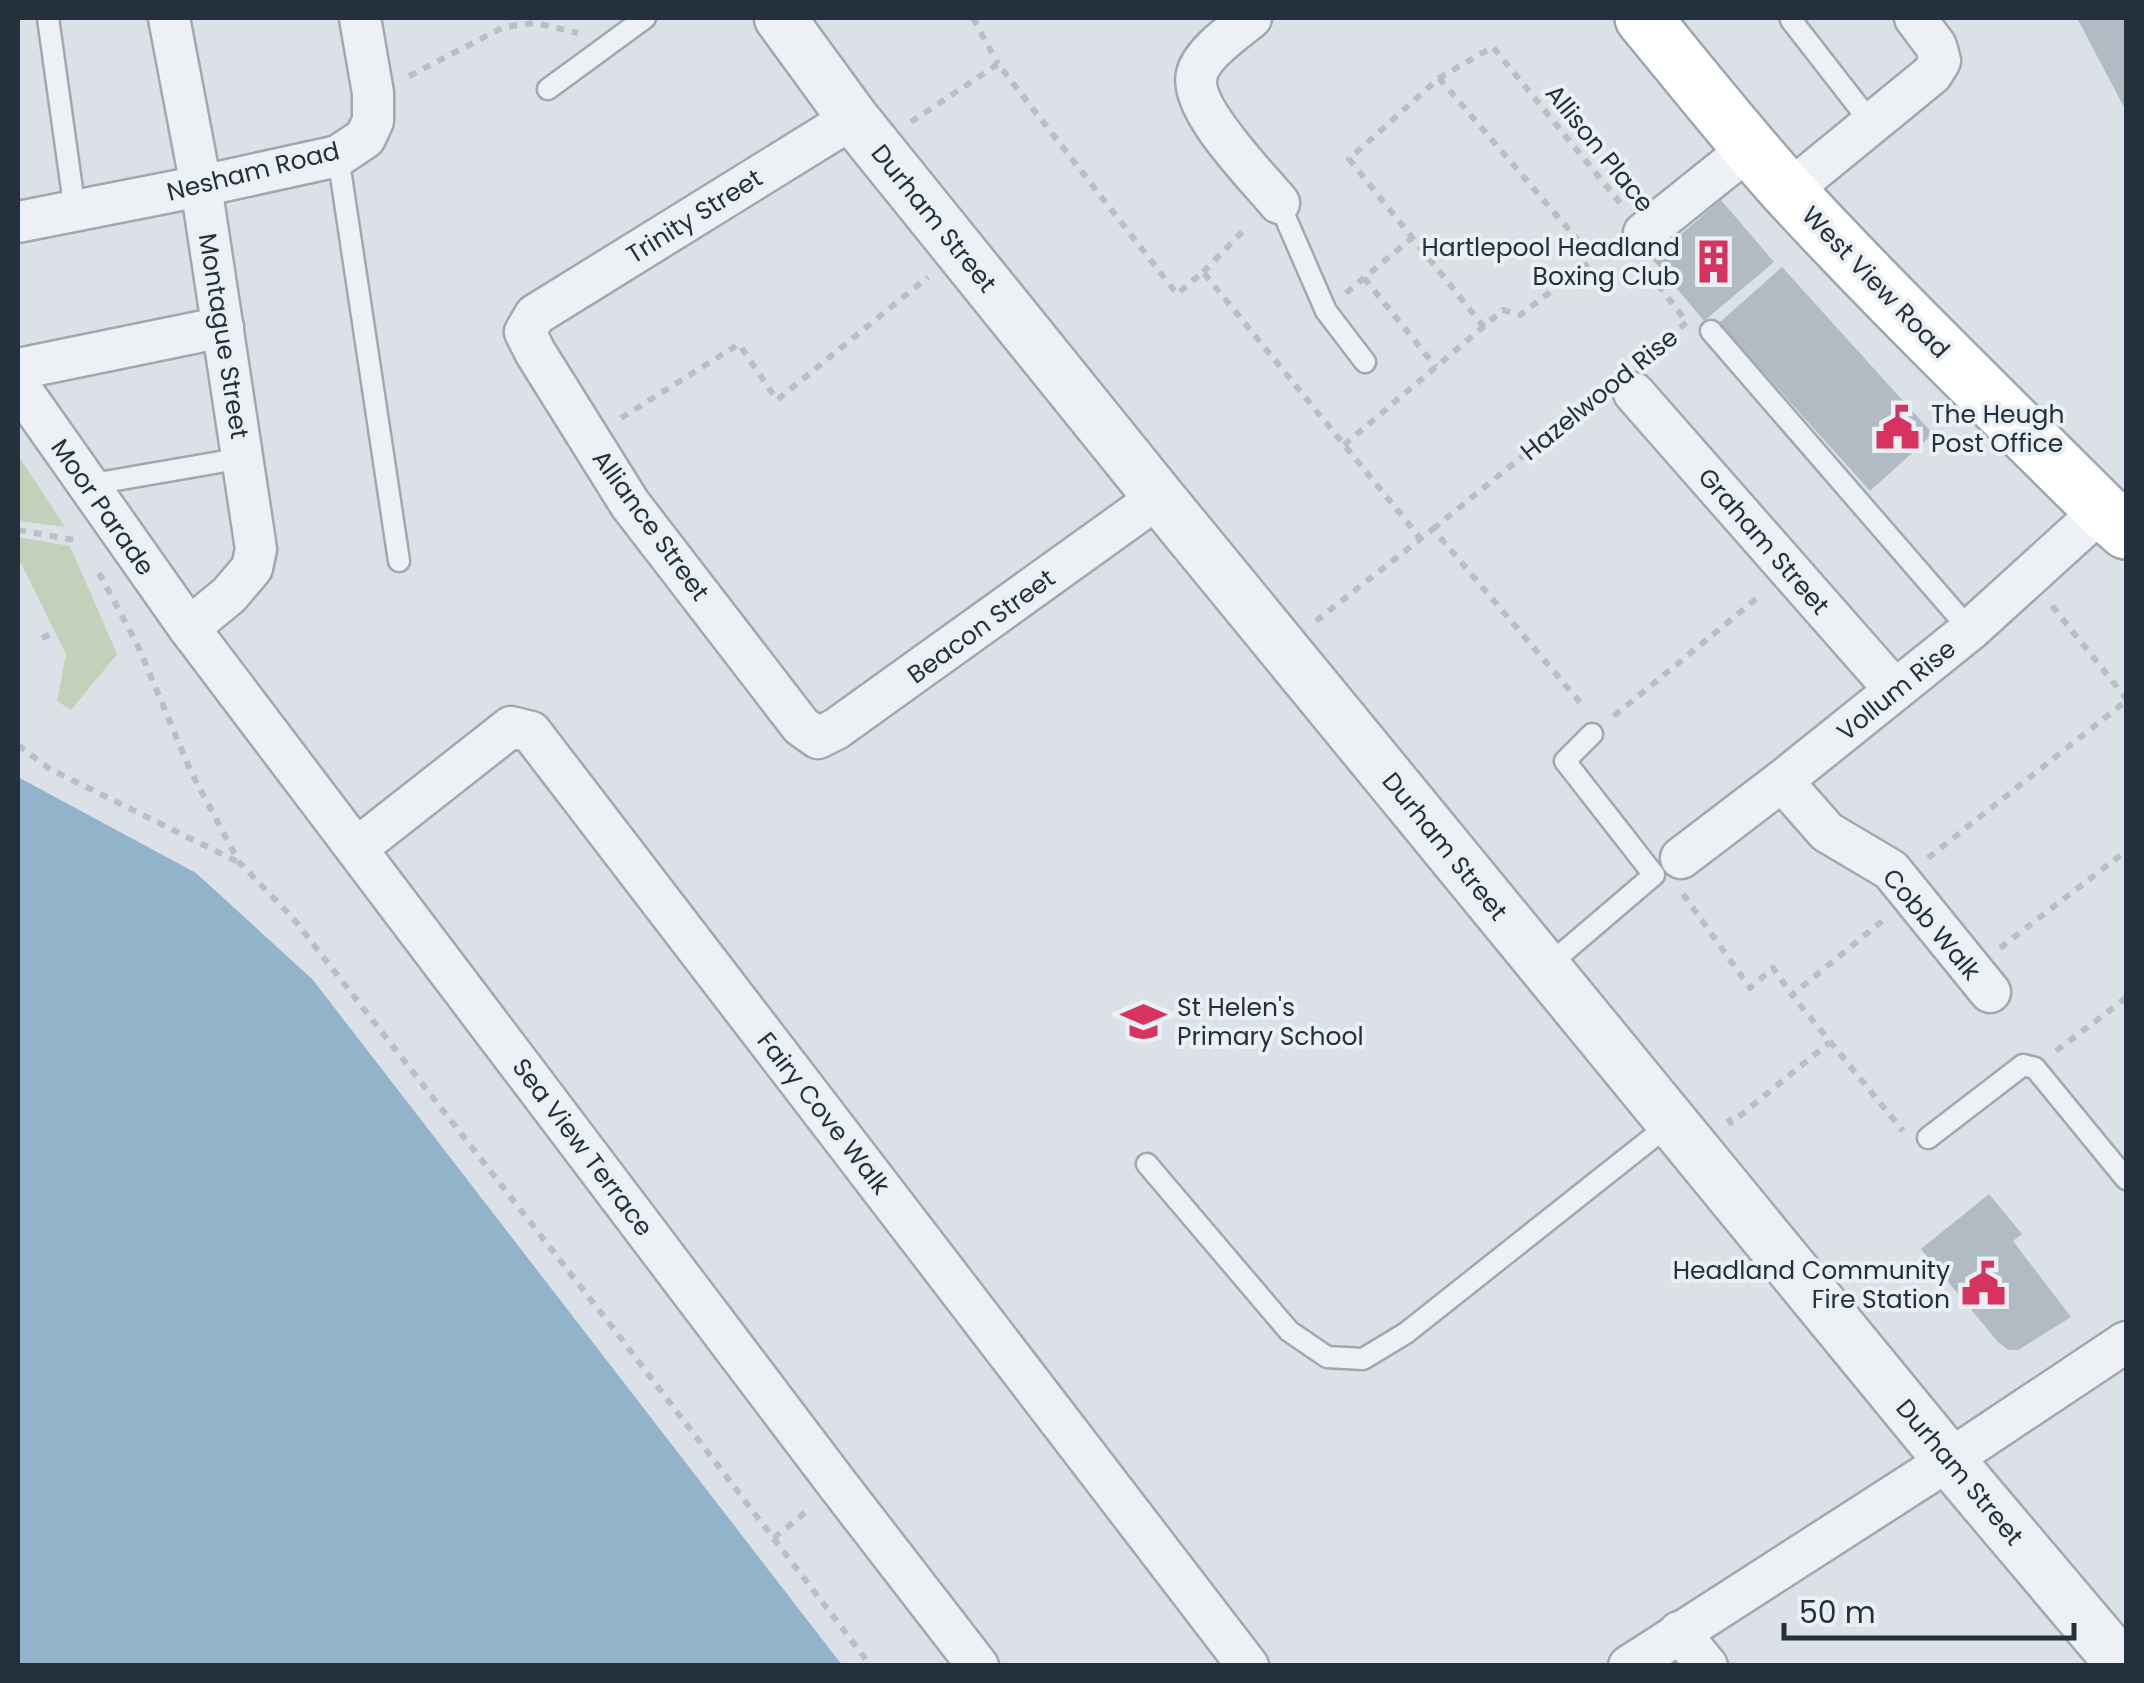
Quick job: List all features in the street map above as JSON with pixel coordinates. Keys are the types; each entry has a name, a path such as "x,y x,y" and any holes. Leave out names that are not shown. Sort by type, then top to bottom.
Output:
{"main road":[{"name":"West View Road","path":"1643,18 1788,192 2114,521"}],"street":[{"name":"Montague Street","path":"170,18 201,186 256,549 252,568 229,595 189,628"},
{"name":"Nesham Road","path":"18,222 338,156 364,138 373,121 374,93 360,18"},
{"name":"Durham Street","path":"780,18 864,132 1544,968 1696,1114 1949,1460 2123,1666"},
{"path":"1251,18 1217,46 1197,71 1196,93 1210,120 1277,201"},
{"path":"1788,192 1932,74 1940,61 1936,46 1915,18"},
{"name":"Trinity Street","path":"535,315 864,132"},
{"path":"1634,238 1750,148"},
{"name":"Alliance Street","path":"535,315 525,332 535,352 630,504 801,726"},
{"path":"18,370 223,327"},
{"name":"Graham Street","path":"1629,378 1790,571 1896,690"},
{"name":"Moor Parade","path":"18,385 189,628"},
{"name":"Beacon Street","path":"801,726 818,738 836,730 1159,498"},
{"name":"Vollum Rise","path":"1678,871 1782,781 1970,630 2028,577 2114,521"},
{"name":"Sea View Terrace","path":"189,628 978,1666"},
{"name":"Fairy Cove Walk","path":"357,848 511,727 532,732 1248,1666"},
{"name":"Cobb Walk","path":"1782,781 1828,832 1891,870 1981,981"},
{"path":"1630,1666 2126,1342"},
{"path":"1679,1632 1707,1666"}],"lane":[{"path":"48,18 76,210"},
{"path":"548,90 645,18"},
{"path":"1791,20 1872,124"},
{"path":"338,156 399,561"},
{"path":"1277,201 1326,310 1365,362"},
{"path":"1711,331 1970,630"},
{"path":"87,485 242,458"},
{"path":"1544,968 1654,875 1564,761 1596,731"},
{"path":"1928,1138 2023,1064 2036,1068 2126,1179"},
{"path":"1147,1164 1289,1330 1327,1356 1363,1359 1406,1333 1696,1114"}],"path":[{"path":"972,18 998,64 1178,294 1277,201"},
{"path":"374,93 504,27 535,23 613,41"},
{"name":"Allison Place","path":"1439,78 1493,47 1634,238 1594,259 1520,315 1504,310 1484,326"},
{"path":"864,132 998,64"},
{"path":"1344,445 1484,326 1349,159 1439,78 1594,259"},
{"path":"1326,310 1412,238"},
{"name":"Hazelwood Rise","path":"1283,648 1629,378 1686,322 1634,238"},
{"path":"589,438 739,344 777,400 960,251"},
{"path":"1202,272 1420,539"},
{"path":"1364,278 1436,367"},
{"path":"1433,529 1596,731 1790,571"},
{"path":"18,530 81,541"},
{"path":"91,559 138,646 191,772 239,862 292,916 871,1666"},
{"path":"1792,995 1906,888 2126,700 2028,577"},
{"path":"42,638 56,632"},
{"path":"18,745 50,769 239,862"},
{"path":"1981,981 2126,851"},
{"path":"1678,871 1750,988 1772,968 1916,1148 1928,1138"},
{"path":"2036,1068 2126,998"},
{"path":"1696,1114 1732,1122 1830,1042"},
{"path":"774,1538 812,1507"}],"green space":[{"path":"18,455 65,527 18,521"},
{"path":"18,537 70,546 117,654 71,710 57,701 66,654 18,561"}],"water":[{"path":"18,777 196,873 313,980 842,1665 18,1665"}],"building":[{"path":"2077,18 2126,18 2126,111"},
{"name":"Hartlepool Headland Boxing Club","path":"1721,200 1774,262 1704,321 1652,259"},
{"path":"1782,267 1933,434 1870,491 1719,323"},
{"path":"1989,1194 2022,1234 2013,1241 2071,1317 2018,1350 2008,1350 1998,1342 1921,1249"}],"place":[{"name":"Hartlepool Headland Boxing Club","path":"1713,261"},
{"name":"The Heugh Post Office","path":"1898,428"},
{"name":"St Helen's Primary School","path":"1144,1021"},
{"name":"Headland Community Fire Station","path":"1983,1284"}]}
